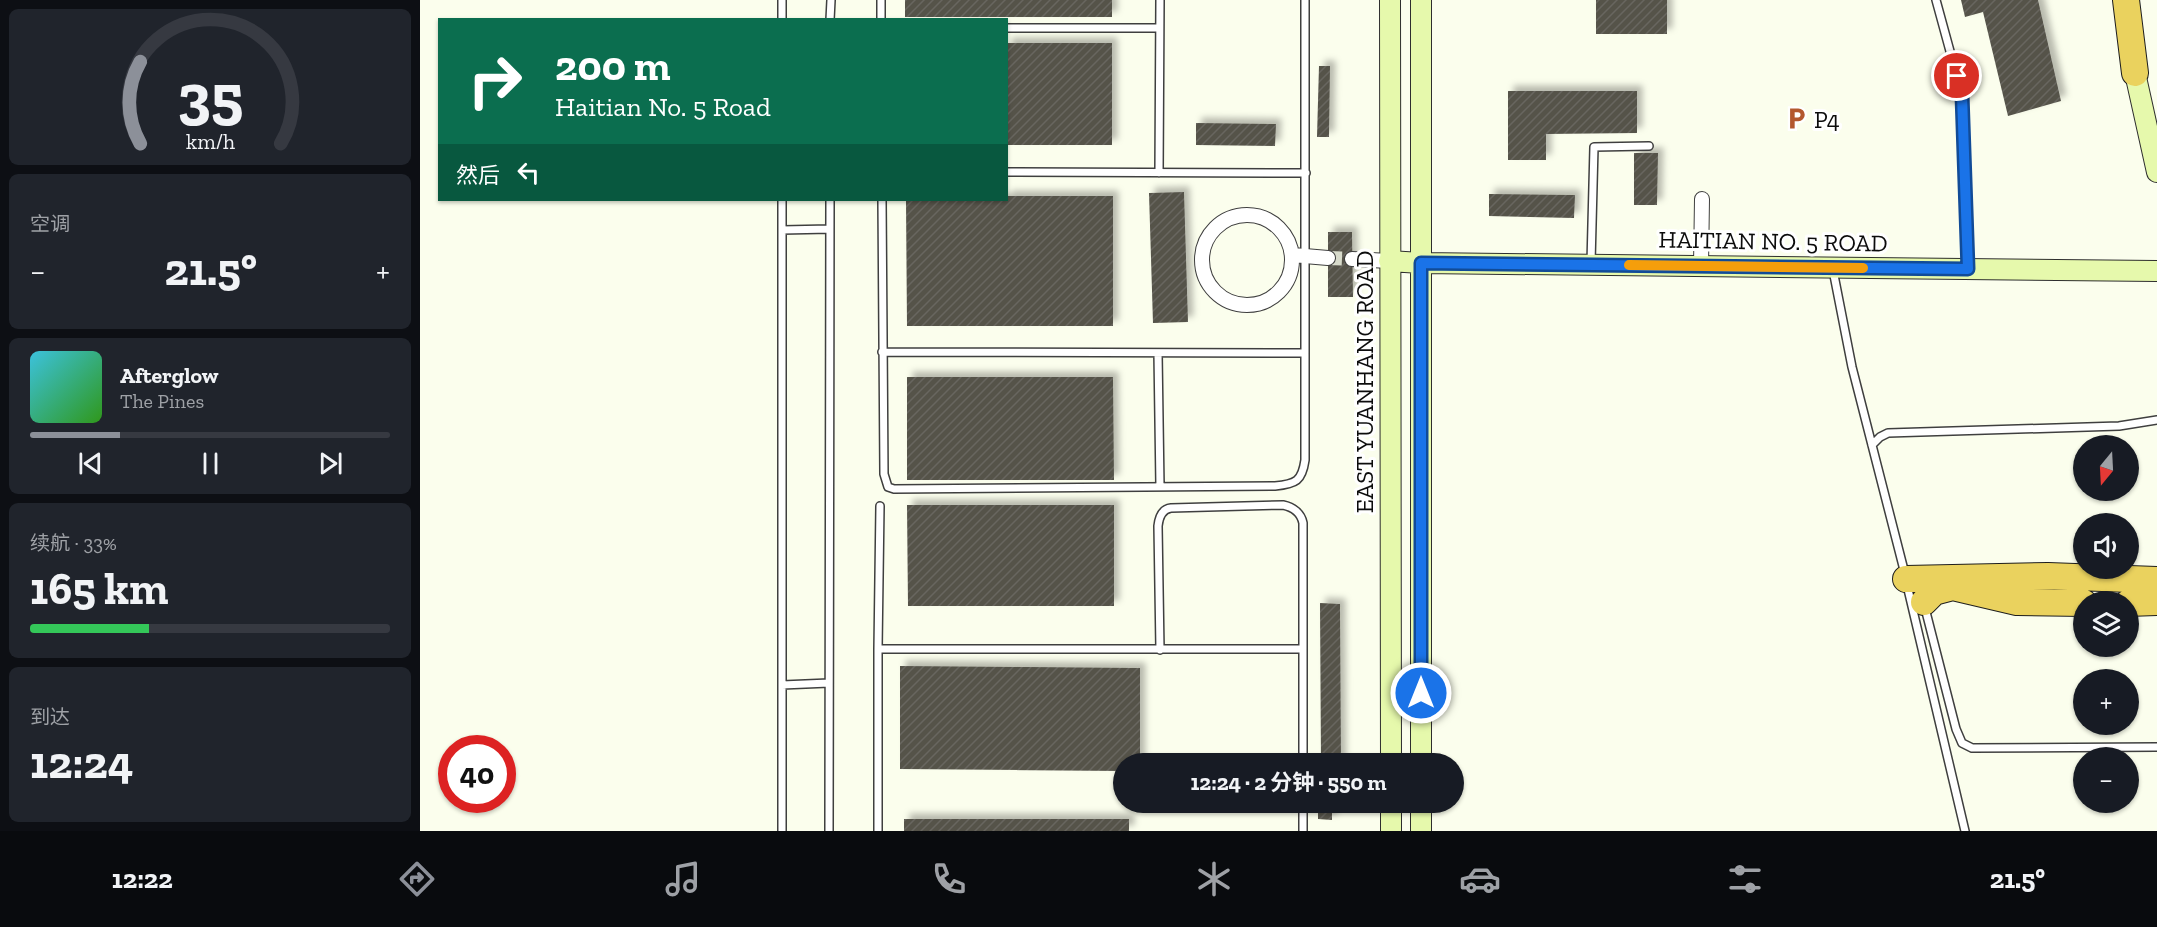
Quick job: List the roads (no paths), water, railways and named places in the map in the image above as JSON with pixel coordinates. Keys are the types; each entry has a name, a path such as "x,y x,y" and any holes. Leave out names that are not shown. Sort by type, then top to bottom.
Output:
{"highway":[{"path":"2126,0 2135,73"},
{"path":"1906,579 2048,576 2125,591 2157,580"},
{"path":"1924,602 1934,592 1953,587 2017,602 2073,603"},
{"path":"2139,596 2157,602"}],"street":[{"name":"EAST YUANHANG ROAD","path":"1390,0 1391,753"},
{"path":"1421,0 1421,753"},
{"path":"2117,0 2157,172"},
{"path":"1701,266 1702,199"},
{"path":"1243,215 1260,216 1276,225 1299,256 1280,292 1263,303 1243,306 1224,301 1211,290 1203,276 1201,260 1204,244 1212,230 1226,219 1243,215"},
{"path":"1299,256 1328,258"},
{"path":"1352,259 1389,261"},
{"name":"HAITIAN NO. 5 ROAD","path":"1389,261 2157,271"},
{"path":"1391,813 1391,831"},
{"path":"1421,813 1421,831"}],"lane":[{"path":"782,0 782,18"},
{"path":"830,18 831,0"},
{"path":"881,0 881,18"},
{"path":"1159,173 1160,0"},
{"path":"882,201 884,474 888,487 894,489 1275,486 1297,481 1303,473 1305,460 1305,354 1299,256 1306,173 1305,0"},
{"path":"1936,0 1962,95 1968,269"},
{"path":"1008,28 1159,28"},
{"path":"1592,265 1594,147 1649,146"},
{"path":"1008,172 1306,173"},
{"path":"782,201 782,831"},
{"path":"829,831 830,201"},
{"path":"782,230 830,229"},
{"path":"1832,267 1852,368 1906,579 1965,831"},
{"path":"882,352 1305,354"},
{"path":"1158,353 1160,487"},
{"path":"1872,445 1888,433 2119,426 2157,420"},
{"path":"1160,650 1158,526 1162,513 1171,508 1283,505 1295,510 1303,523 1303,753"},
{"path":"878,831 880,506"},
{"path":"1924,602 1956,729 1962,743 1972,748 2157,747"},
{"path":"878,649 1303,649"},
{"path":"782,685 829,683"},
{"path":"1303,813 1303,831"}],"tunnel":[{"path":"1328,258 1352,259"}],"place":[{"name":"P4","path":"1796,119"}]}
